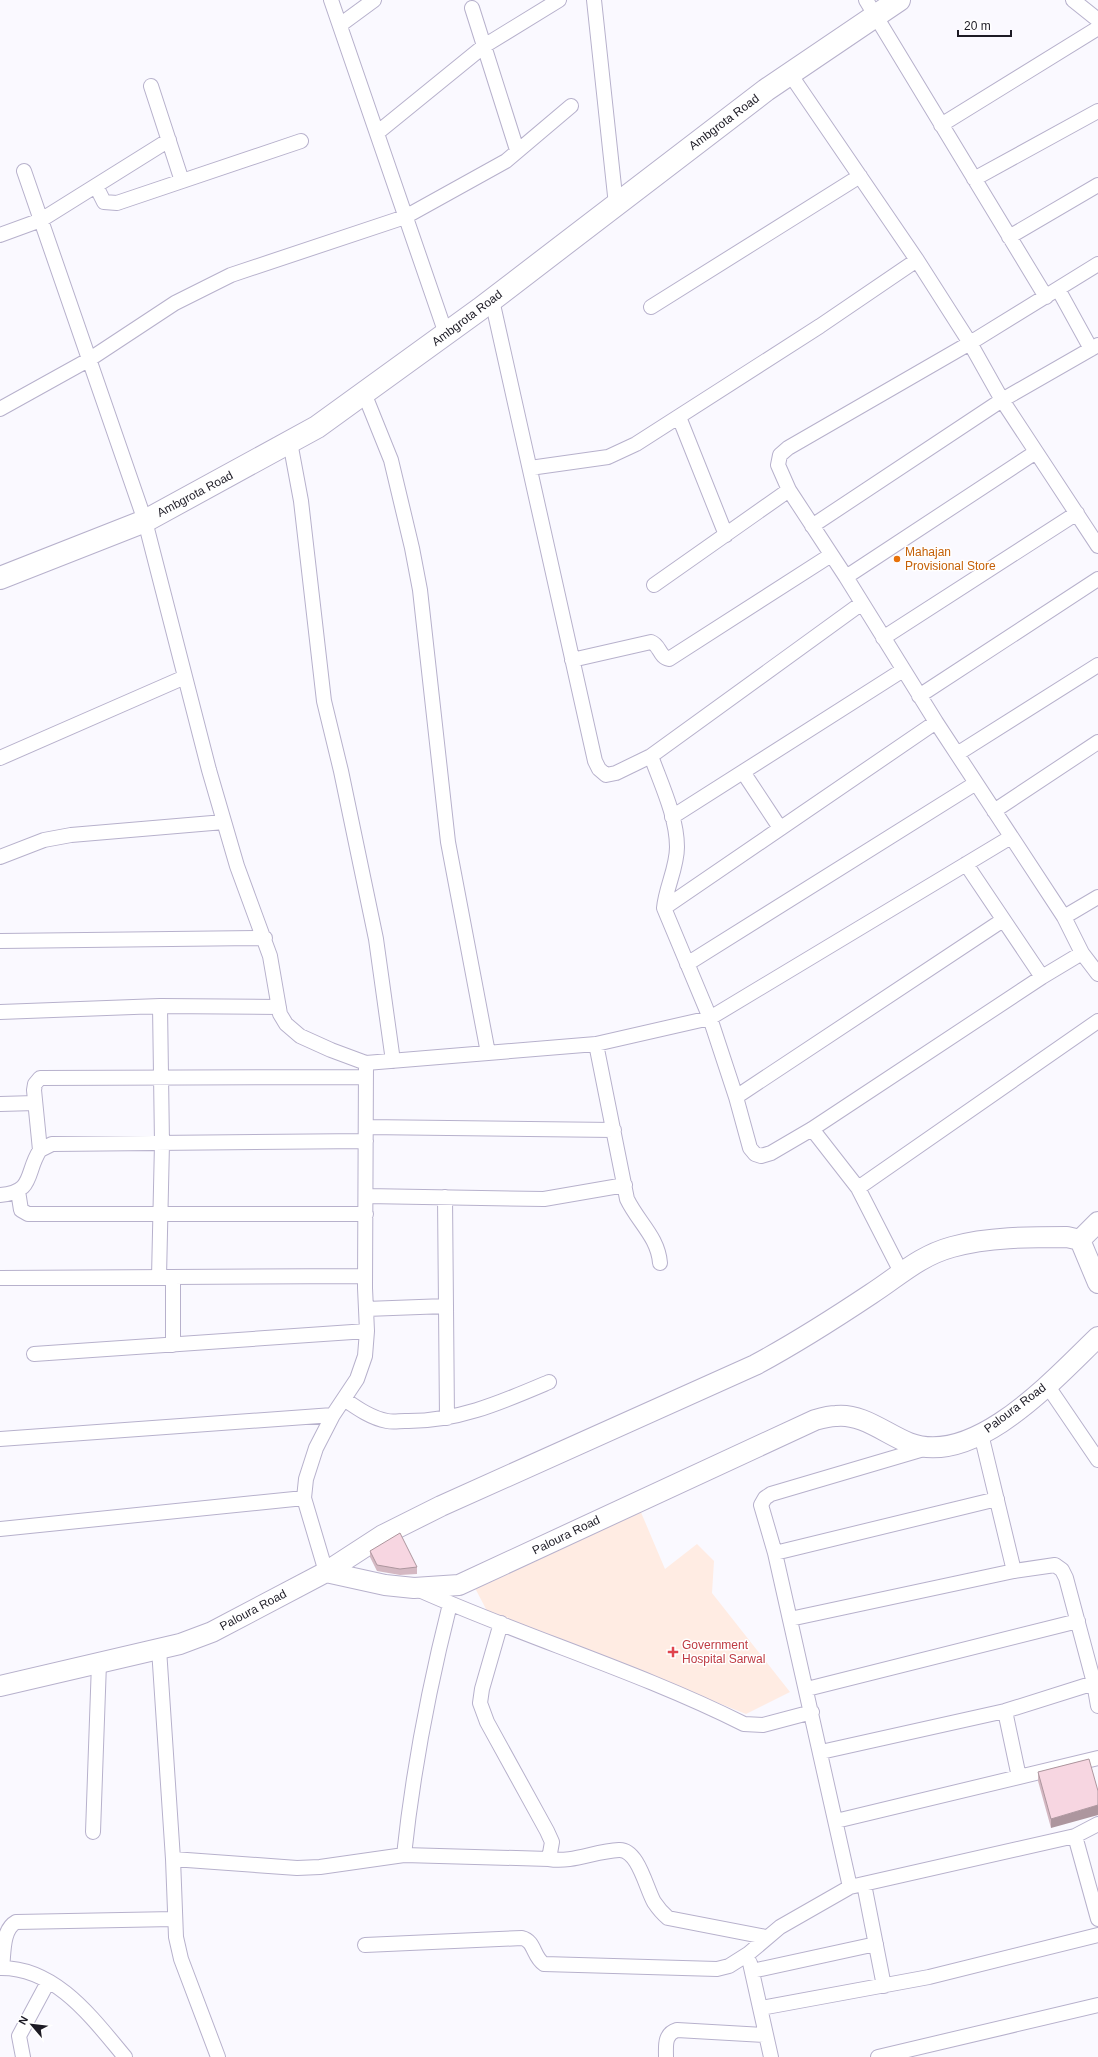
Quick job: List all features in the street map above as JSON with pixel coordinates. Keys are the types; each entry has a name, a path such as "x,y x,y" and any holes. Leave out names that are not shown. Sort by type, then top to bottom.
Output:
{"main road":[{"name":"Ambgrota Road","path":"0,578 145,521 317,427 492,300 616,204 790,74 872,7 899,0"},
{"path":"1080,1240 1098,1222"},
{"path":"326,1572 383,1536 441,1506 755,1365 804,1339 887,1283 917,1260 951,1247 981,1240 1067,1237 1080,1240"},
{"path":"1080,1240 1098,1283"},
{"name":"Paloura Road","path":"0,1686 180,1644 212,1632 326,1572 385,1585 414,1588 459,1585 480,1577 609,1514 815,1420 837,1415 858,1418 908,1443 927,1448 948,1446 981,1434 1015,1412 1047,1385 1098,1337"}],"street":[{"path":"331,0 446,334"},
{"path":"340,25 374,0"},
{"path":"378,133 484,46 559,0"},
{"path":"594,0 616,204"},
{"path":"1073,0 1098,20"},
{"path":"872,7 941,125 1046,297"},
{"path":"472,8 517,150"},
{"path":"941,125 1098,28"},
{"path":"790,74 917,260 970,342 1002,400 1098,546"},
{"path":"151,86 182,180"},
{"path":"0,409 90,359 175,303 231,275 405,217 489,172 506,161 517,150 571,106"},
{"path":"974,179 1098,111"},
{"path":"0,235 41,220 169,140"},
{"path":"96,186 104,202 109,204 117,203 301,141"},
{"path":"24,171 145,521 224,822 237,866 265,938 280,1014 286,1024 300,1036 331,1050 366,1063 596,1044 710,1018 1011,837"},
{"path":"651,307 860,176"},
{"path":"1009,237 1098,185"},
{"path":"530,468 608,457 636,444 820,326 917,260"},
{"path":"1098,264 1046,297 788,448 780,455 778,465 789,490 846,577 919,696 1064,917 1082,953 1098,974"},
{"path":"812,526 1002,400 1095,347 1058,289"},
{"path":"492,300 595,761 599,769 606,775 616,774 651,756 862,603"},
{"path":"364,393 391,460 412,548 420,590 448,842 488,1054"},
{"path":"678,417 726,535"},
{"path":"290,442 301,501 324,701 341,771 376,938 393,1061"},
{"path":"846,577 1036,452"},
{"path":"654,585 789,490"},
{"path":"883,638 1076,514"},
{"path":"572,660 651,642 655,644 662,655 669,659 831,555"},
{"path":"919,696 1098,579"},
{"path":"957,754 1098,665"},
{"path":"672,817 903,670"},
{"path":"0,758 185,677"},
{"path":"664,908 936,722"},
{"path":"994,811 1098,742"},
{"path":"651,756 672,817 677,847 675,862 666,892 664,908 710,1018 736,1097 750,1148 755,1154 761,1156 771,1153 812,1129 1042,977 1082,953"},
{"path":"742,772 780,828"},
{"path":"687,964 976,783"},
{"path":"0,858 44,840 71,835 224,822"},
{"path":"966,864 1042,977"},
{"path":"1064,917 1098,897"},
{"path":"736,1097 1003,920"},
{"path":"0,941 265,938"},
{"path":"0,1012 160,1006 279,1007"},
{"path":"160,1006 162,1143 160,1214 173,1345"},
{"path":"858,1188 1098,1021"},
{"path":"596,1044 628,1199 633,1210 656,1242 660,1252 660,1263"},
{"path":"326,1572 304,1498 306,1479 316,1448 333,1415 357,1379 365,1356 367,1331 365,1276 366,1063"},
{"path":"40,1150 35,1103 35,1084 40,1078 366,1077"},
{"path":"0,1104 35,1103"},
{"path":"366,1126 614,1130"},
{"path":"812,1129 858,1188 901,1272"},
{"path":"0,1194 18,1191 27,1182 36,1156 40,1150 52,1144 366,1141"},
{"path":"366,1196 544,1199 625,1185"},
{"path":"18,1191 21,1210 28,1214 366,1214"},
{"path":"445,1197 447,1418"},
{"path":"0,1278 365,1276"},
{"path":"366,1309 446,1306"},
{"path":"34,1354 367,1331"},
{"path":"344,1399 367,1414 387,1421 421,1422 447,1418 494,1406 548,1382"},
{"path":"1047,1385 1098,1460"},
{"path":"0,1439 333,1415"},
{"path":"981,1434 1014,1571"},
{"path":"884,1986 876,1944 836,1821 775,1553 760,1505 764,1498 771,1494 927,1448"},
{"path":"0,1529 304,1498"},
{"path":"775,1553 997,1498"},
{"path":"790,1619 1014,1571 1055,1565 1062,1570 1066,1578 1096,1681 1098,1706"},
{"path":"414,1588 450,1604 611,1666 744,1724 763,1725 812,1712"},
{"path":"404,1855 416,1758 438,1650 450,1604"},
{"path":"806,1689 1078,1621"},
{"path":"501,1624 482,1689 480,1703 487,1722 548,1831 552,1842 549,1859"},
{"path":"158,1649 173,1859 174,1919 182,1959 218,2057"},
{"path":"93,1832 99,1663"},
{"path":"821,1752 1005,1711 1096,1681"},
{"path":"1005,1711 1019,1777"},
{"path":"836,1821 1098,1758"},
{"path":"365,1945 522,1938 529,1941 540,1962 544,1964 705,1969 729,1966 748,1954 766,1937 780,1927 857,1886 1075,1836 1098,1824"},
{"path":"1075,1836 1098,1919"},
{"path":"173,1859 297,1868 320,1867 404,1855 549,1859 560,1861 621,1850 632,1856 653,1900 660,1911 668,1918 766,1937"},
{"path":"125,2057 84,2009 62,1990 31,1974 1,1968 6,1935 10,1926 16,1922 174,1919"},
{"path":"761,2008 928,1978 1098,1934"},
{"path":"752,1971 876,1944"},
{"path":"748,1954 771,2057"},
{"path":"23,2057 19,2036 48,1982"},
{"path":"878,2057 1098,2005"},
{"path":"666,2057 666,2043 668,2036 677,2030 766,2035"}],"shaded area":[{"name":"Government Hospital Sarwal","path":"640,1510 665,1569 697,1544 714,1561 712,1593 790,1692 746,1714 487,1611 475,1588"}],"building":[{"path":"400,1533 417,1567 400,1569 377,1565 370,1551"},
{"path":"1089,1759 1098,1791 1098,1805 1051,1819 1038,1772"}],"place":[{"name":"Mahajan Provisional Store","path":"897,559"},
{"name":"Government Hospital Sarwal","path":"673,1652"}]}
